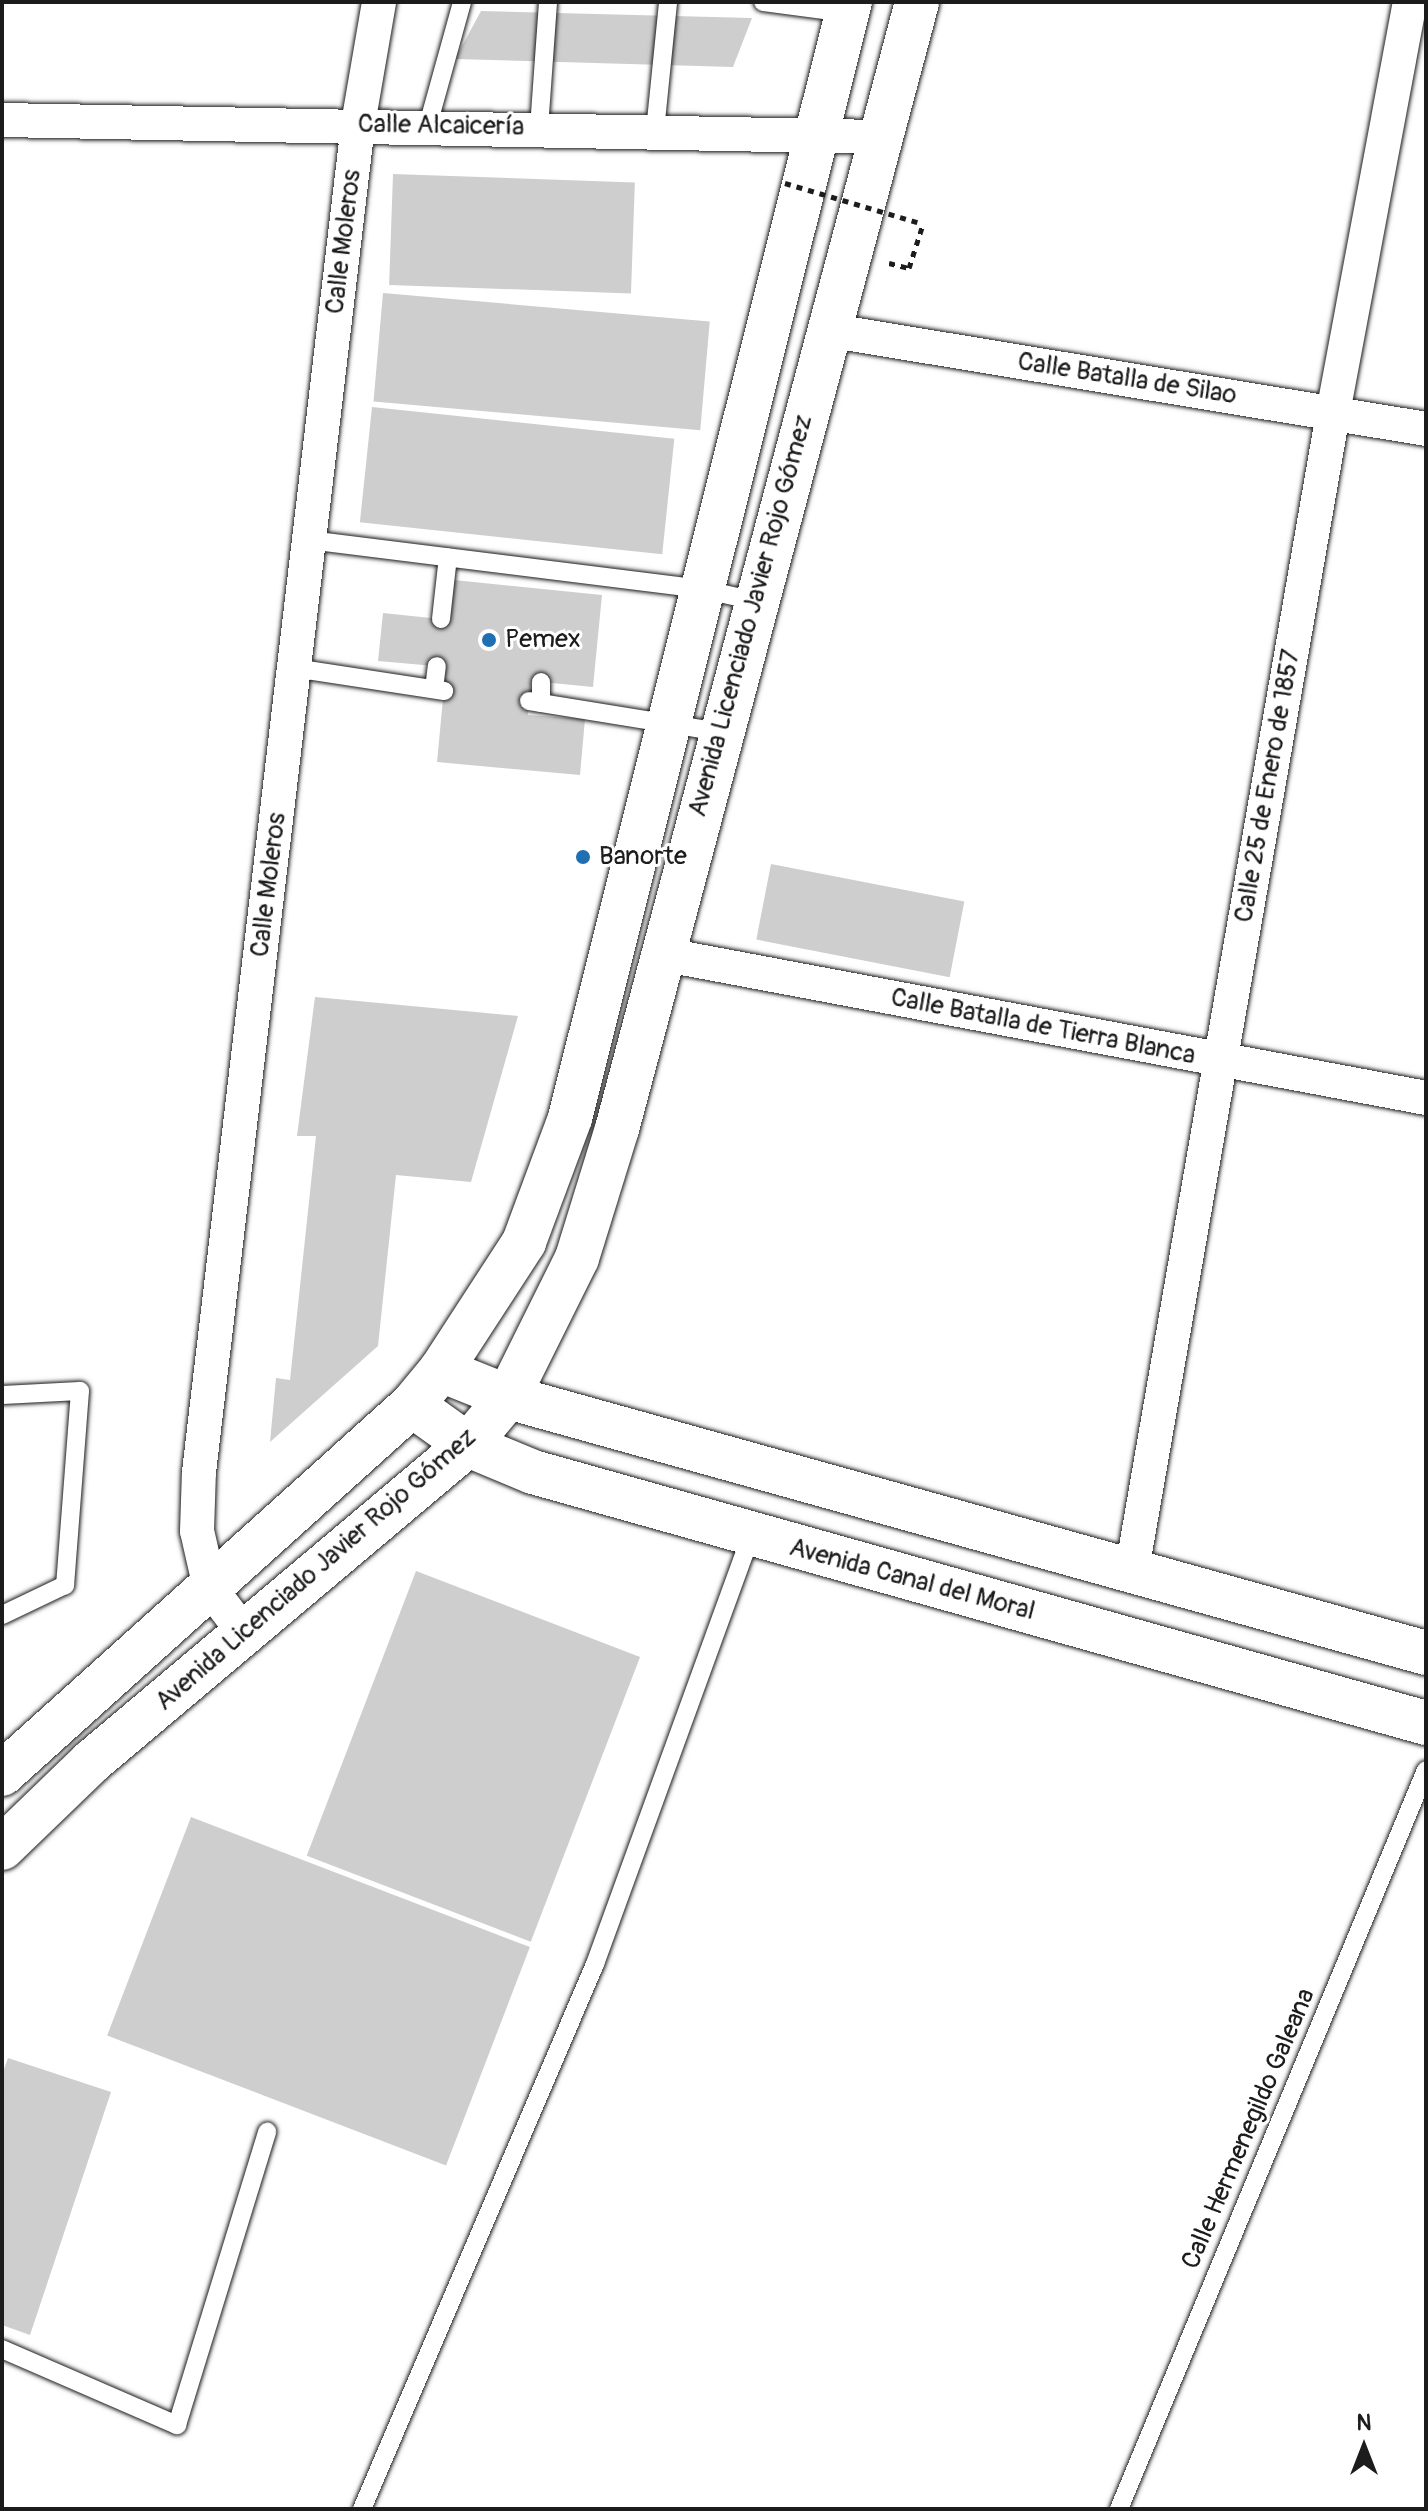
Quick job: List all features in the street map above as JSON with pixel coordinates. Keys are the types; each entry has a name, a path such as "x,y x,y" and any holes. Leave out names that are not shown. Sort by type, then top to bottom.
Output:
{"main road":[{"name":"Avenida Licenciado Javier Rojo Gómez","path":"2,1848 91,1762 468,1445 508,1397 577,1258 617,1129 827,330 917,2"},
{"name":"Avenida Licenciado Javier Rojo Gómez","path":"2,1774 412,1405 441,1370 524,1242 570,1118 849,8"},
{"path":"441,1370 508,1397 1426,1653"},
{"name":"Avenida Canal del Moral","path":"412,1405 468,1445 533,1472 751,1536 1426,1723"},
{"path":"131,1660 168,1698"}],"street":[{"name":"Calle Moleros","path":"245,1634 210,1588 197,1531 199,1472 358,124 379,2"},
{"name":"Calle 25 de Enero de 1857","path":"1132,1570 1333,413 1410,2"},
{"name":"Calle Alcaicería","path":"2,120 428,125 881,137"},
{"name":"Calle Batalla de Silao","path":"827,330 1426,429"},
{"name":"Calle Batalla de Tierra Blanca","path":"661,954 1426,1098"}],"lane":[{"path":"428,125 462,2"},
{"path":"539,128 548,2"},
{"path":"655,131 668,2"},
{"path":"763,2 849,8"},
{"path":"309,540 448,557 540,579 702,589 755,601"},
{"path":"441,619 448,557"},
{"path":"294,668 439,690 437,666"},
{"path":"541,682 535,702 669,720 720,732"},
{"path":"2,1395 80,1391 65,1585 2,1615"},
{"path":"362,2509 595,1964 751,1536"},
{"name":"Calle Hermenegildo Galeana","path":"1119,2509 1426,1770"},
{"path":"2,2349 177,2425 267,2132"}],"path":[{"path":"785,183 923,224 909,268"}],"building":[{"path":"481,11 752,18 733,67 455,59"},
{"path":"393,174 635,182 631,293 389,285"},
{"path":"383,293 710,322 700,430 374,402"},
{"path":"372,407 674,439 662,554 360,522"},
{"name":"Pemex","path":"454,580 602,595 593,687 531,681 528,715 585,719 580,775 437,762 446,667 378,661 383,613 450,620"},
{"path":"771,864 964,902 950,977 756,940"},
{"path":"315,997 518,1016 471,1182 396,1175 378,1346 270,1442 276,1378 290,1380 316,1136 297,1136"},
{"path":"416,1571 640,1657 531,1942 307,1856"},
{"path":"191,1817 530,1947 446,2166 107,2035"},
{"path":"8,2058 111,2092 30,2335 2,2325 2,2075"}],"place":[{"name":"Pemex","path":"489,640"},
{"name":"Banorte","path":"583,857"}]}
